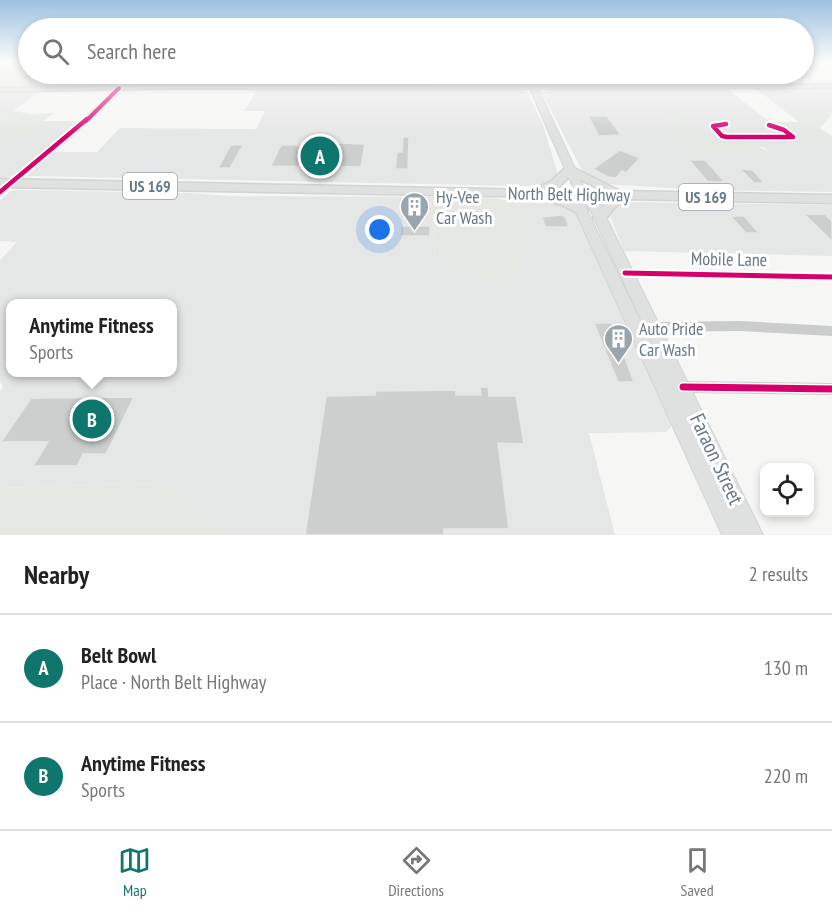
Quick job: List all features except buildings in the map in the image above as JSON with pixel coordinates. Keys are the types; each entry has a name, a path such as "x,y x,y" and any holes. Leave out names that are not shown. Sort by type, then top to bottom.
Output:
{"main road":[{"name":"Faraon Street","path":"533,87 581,194 595,207 752,535"},
{"path":"0,90 543,87"},
{"path":"535,194 555,184 570,169 587,180 623,195"},
{"name":"North Belt Highway","path":"5,183 832,199"},
{"path":"535,194 565,202 581,210"},
{"name":"Faraon Street","path":"581,194 579,206 733,535"},
{"path":"600,218 608,206 623,195"}],"street":[{"path":"0,192 5,183 79,127 119,88"},
{"path":"726,124 713,126 722,136 727,137 793,137 784,130 770,125"},
{"name":"Mobile Lane","path":"625,273 832,277"},
{"path":"652,327 739,326 832,331"},
{"path":"683,387 832,389"}],"shaded area":[{"path":"551,89 727,89 770,122 781,122 812,146 821,145 832,149 832,192 703,190 604,184 589,178 583,172 542,93","holes":["673,112 701,145 764,147 771,154 754,154 751,151 695,151"]},
{"path":"756,89 832,89 832,112 786,112"},
{"path":"257,90 523,90 528,93 544,128 558,175 555,180 546,184 527,186 27,176 53,152 97,152 120,128 256,129 265,111 244,111"},
{"path":"0,92 40,92 0,120"},
{"path":"13,111 31,114 54,113 19,140 0,139 0,120"},
{"path":"831,111 832,114 820,128 832,136 832,149 821,145 812,146 781,122 799,122 786,112"},
{"path":"661,112 673,112 701,145 747,144 764,149 771,154 754,154 751,151 695,151"},
{"path":"43,121 83,121 16,176 0,178 0,139 20,139"},
{"path":"17,190 187,193 229,196 431,197 435,259 532,239 522,202 556,202 578,210 671,427 666,432 589,433 615,535 226,535 160,483 0,488 0,391 3,388 0,380 0,260 17,242 0,241 0,200 11,191"},
{"path":"431,197 490,198 522,202 532,239 509,287 435,259"},
{"path":"626,202 832,205 832,256 624,251 609,213 618,204"},
{"path":"160,483 226,535 0,535 0,488"}],"cycle path":[{"path":"0,192 79,127 119,88"},
{"path":"726,124 713,126 722,136 727,137 793,137 784,130 769,125"},
{"path":"625,273 832,277"},
{"path":"683,387 832,389"}],"place":[{"name":"Belt Bowl","path":"320,156"},
{"name":"Hy-Vee Car Wash","path":"415,232"},
{"name":"Auto Pride Car Wash","path":"618,364"},
{"name":"Anytime Fitness","path":"92,419"}]}
